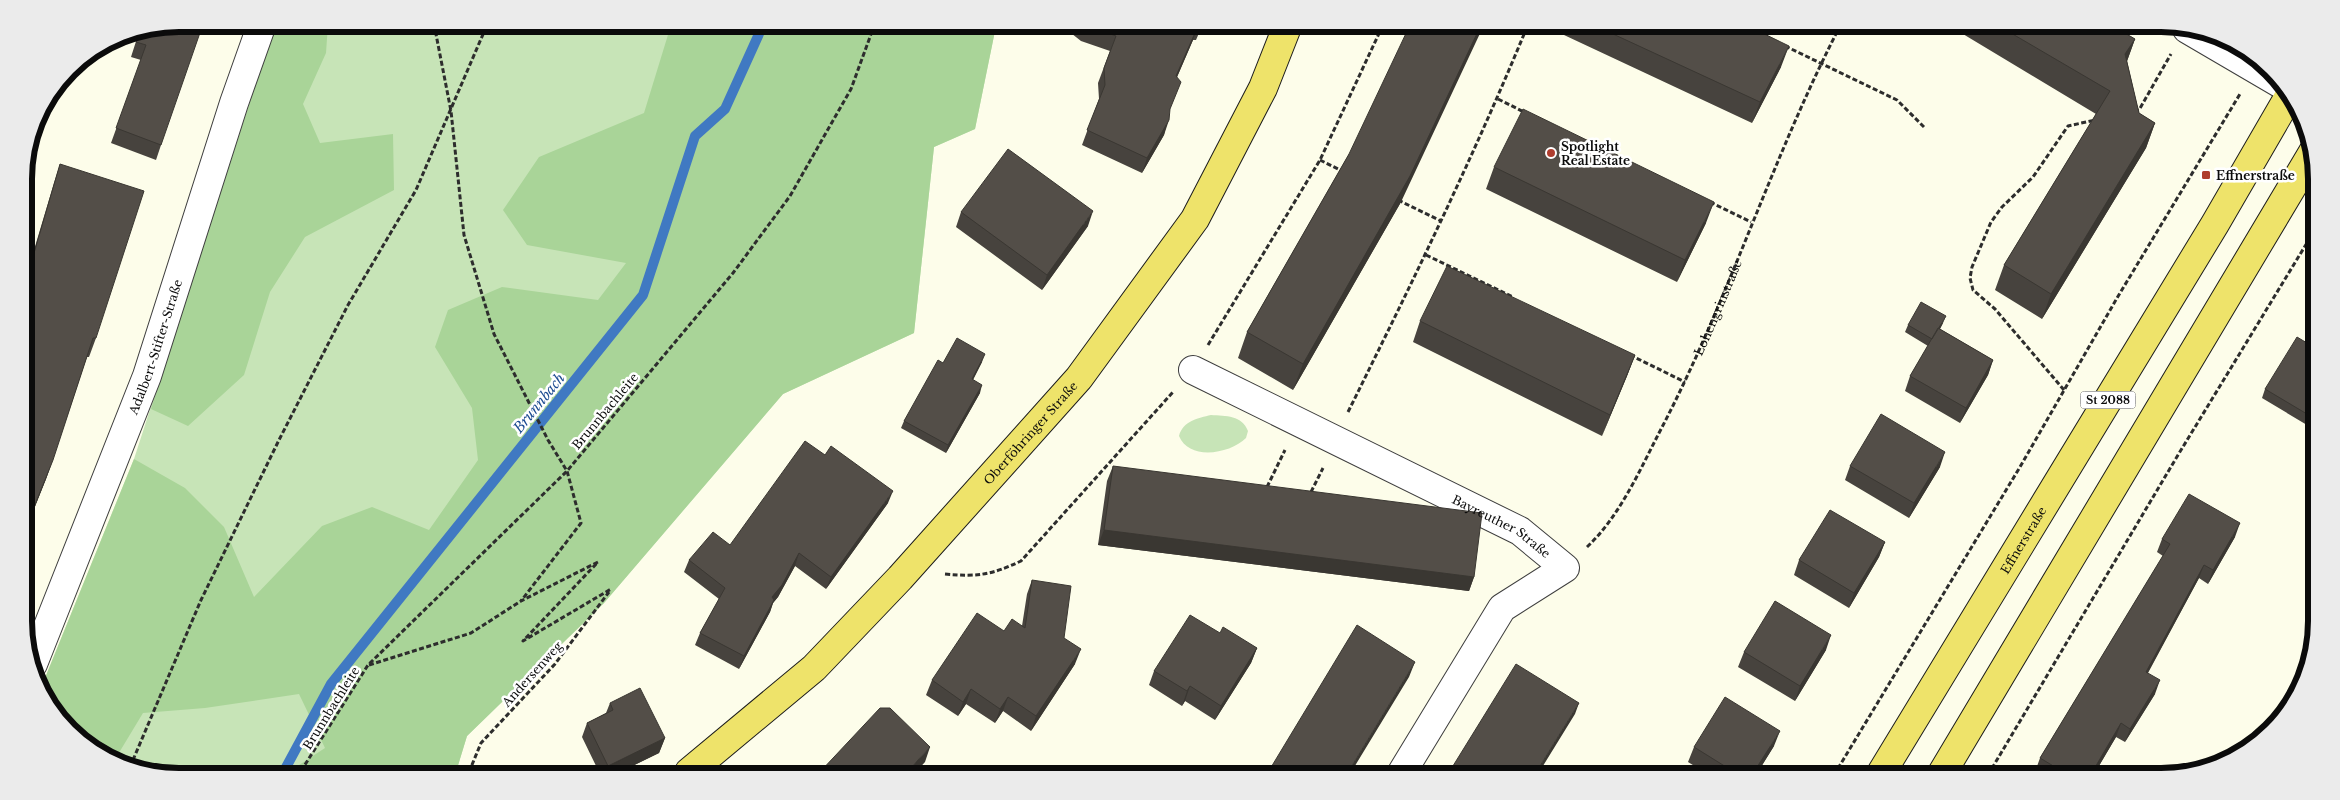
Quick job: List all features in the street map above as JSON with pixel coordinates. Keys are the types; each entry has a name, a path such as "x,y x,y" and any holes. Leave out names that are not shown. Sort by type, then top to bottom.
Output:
{"main road":[{"name":"Oberföhringer Straße","path":"694,768 814,668 900,578 1079,378 1194,219 1264,88 1285,33"},
{"name":"Effnerstraße","path":"1885,767 2215,224 2285,102"},
{"path":"1946,767 2306,163"}],"street":[{"name":"Adalbert-Stifter-Straße","path":"37,656 147,376 234,103 259,33"},
{"path":"2206,40 2262,74"},
{"name":"Bayreuther Straße","path":"1192,370 1520,531 1565,568 1502,608 1405,767"}],"path":[{"path":"368,665 471,633 521,601 581,523 567,471 548,440 494,334 464,235 451,111 436,33"},
{"path":"133,759 201,600 279,440 348,305 416,190 484,33"},
{"name":"Brunnbachleite","path":"304,768 368,665 567,471 733,273 790,196 851,89 871,33"},
{"path":"1334,439 1426,255 1498,99 1525,33"},
{"name":"Lohengrinstraße","path":"1565,568 1603,533 1686,382 1721,304 1751,222 1821,63 1836,33"},
{"path":"1780,44 1898,100 1924,127"},
{"path":"2131,111 2139,110 2172,53"},
{"path":"1839,767 2255,70"},
{"path":"1498,99 1533,116"},
{"path":"2064,390 1995,308 1973,290 1970,278 1972,267 1991,222 2002,207 2033,177 2068,126 2095,120"},
{"path":"1320,160 1346,173"},
{"path":"1389,195 1441,221"},
{"path":"1707,201 1751,222"},
{"path":"1993,767 2178,455 2308,241"},
{"path":"1426,255 1515,298"},
{"path":"1623,351 1686,382"},
{"path":"1267,487 1298,422"},
{"path":"1104,467 1113,468"},
{"path":"1257,486 1276,488"},
{"path":"1302,491 1320,493"},
{"name":"Andersenweg","path":"471,768 481,743 555,664 611,589 523,641 598,562 521,601"}],"green space":[{"path":"272,33 995,33 975,129 934,147 914,333 783,394 604,603 467,736 457,768 180,768 141,762 123,756 98,743 83,731 57,702 45,679 134,459"},
{"path":"272,33 327,33 326,53 303,104 320,143 393,134 394,190 305,237 270,292 244,375 188,426 151,409"},
{"path":"669,33 995,33 975,129 934,147 914,333 783,394 604,603 467,736 457,768 295,768 325,748 299,694 205,708 143,713 118,754 98,743 83,731 57,702 45,679 134,459 185,488 224,527 254,597 322,526 372,507 429,530 478,460 472,408 435,347 448,310 502,287 598,300 626,263 527,245 503,210 539,157 644,113"},
{"path":"1211,415 1238,419 1248,431 1246,438 1230,448 1210,452 1200,452 1184,444 1179,436 1184,427 1201,417"}],"building":[{"path":"200,33 161,145 116,128 146,45 136,42 137,39 151,35"},
{"path":"1107,33 1195,33 1176,76 1181,82 1170,109 1169,120 1147,158 1087,130 1105,85 1104,68 1116,36"},
{"path":"1406,33 1477,33 1410,176 1303,364 1247,332 1349,154"},
{"path":"1611,33 1762,33 1789,46 1760,102"},
{"path":"2011,33 2125,33 2135,39 2125,54 2139,113 2155,123 2051,294 2004,265 2110,91"},
{"path":"1523,109 1714,202 1685,260 1494,167"},
{"path":"1008,149 1093,211 1047,275 961,212"},
{"path":"60,164 144,191 96,338 93,338 53,460 33,510 33,257"},
{"path":"1447,266 1635,355 1610,415 1420,321"},
{"path":"1921,302 1946,316 1932,339 1908,325"},
{"path":"1938,328 1993,360 1966,408 1910,376"},
{"path":"2297,337 2308,344 2308,415 2265,389"},
{"path":"957,338 985,354 972,379 982,385 948,445 904,421 938,360 943,363"},
{"path":"1881,414 1945,452 1914,503 1850,466"},
{"path":"805,441 825,455 831,446 893,491 831,577 799,553 782,585 772,597 774,600 744,656 700,633 725,588 689,560 713,532 730,545"},
{"path":"1113,466 1482,513 1474,577 1104,530"},
{"path":"2189,494 2240,523 2213,570 2204,565 2146,672 2160,680 2130,729 2121,723 2095,767 2055,767 2040,758 2170,544 2162,539"},
{"path":"1830,510 1885,542 1854,593 1799,560"},
{"path":"1032,580 1071,586 1064,638 1081,649 1036,716 1008,697 1000,709 971,689 963,702 932,680 977,613 1004,631 1012,619 1025,628"},
{"path":"1775,601 1831,635 1800,686 1744,652"},
{"path":"1190,615 1220,633 1223,627 1257,648 1221,706 1190,686 1187,691 1154,671"},
{"path":"1357,625 1415,662 1351,767 1271,767"},
{"path":"1516,664 1579,703 1539,767 1452,767"},
{"path":"640,688 665,738 608,766 587,723 613,710 610,703"},
{"path":"1725,697 1780,731 1757,767 1727,767 1694,747"},
{"path":"880,708 890,708 930,747 911,768 824,768"}],"waterway":[{"name":"Brunnbach","path":"286,768 331,684 643,295 695,136 725,109 759,33"}],"place":[{"name":"Spotlight Real Estate","path":"1551,153"},
{"name":"Effnerstraße","path":"2206,175"}]}
